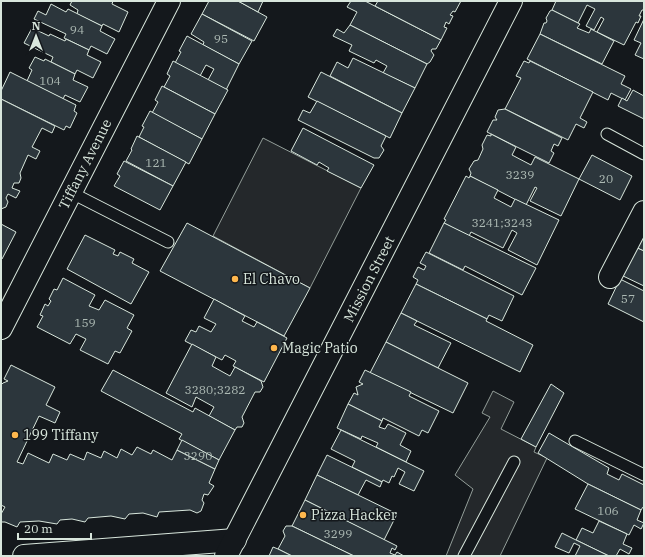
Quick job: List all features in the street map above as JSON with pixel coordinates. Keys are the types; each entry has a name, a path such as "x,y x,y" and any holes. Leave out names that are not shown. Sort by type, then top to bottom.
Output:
{"street":[{"name":"Tiffany Avenue","path":"1,328 169,1"},
{"name":"Mission Street","path":"230,548 511,1"},
{"path":"610,277 644,212"},
{"path":"24,556 230,548"}],"lane":[{"path":"607,134 644,154"},
{"path":"70,192 168,242"},
{"path":"575,441 644,475"},
{"path":"464,556 514,462"}],"shaded area":[{"path":"263,138 361,188 310,288 213,236"},
{"path":"493,391 514,402 501,429 536,447 534,452 547,458 500,556 446,556 473,489 455,475 490,417 482,413"}],"building":[{"path":"72,1 113,1 112,4 128,12 119,32 77,14 78,10 70,5"},
{"path":"209,1 238,1 267,17 254,41 202,14"},
{"path":"238,1 263,1 258,12"},
{"path":"351,1 365,1 441,40 436,49 432,49 431,51 434,55 430,62 427,64 350,25 357,12 347,7"},
{"path":"378,1 461,1 455,12 453,11 450,15 453,16 449,24 446,22 444,27 447,28 441,40 375,6"},
{"path":"556,1 644,1 644,10 642,10 638,23 636,22 624,45 597,32 604,19 601,17 594,30 586,26 595,9 587,5 578,23 552,10"},
{"path":"51,4 66,12 68,9 102,26 100,31 115,39 107,54 91,46 89,50 64,38 66,34 34,19 38,11 46,15"},
{"path":"552,10 580,24 577,28 589,33 591,29 614,41 602,64 540,34 544,23 547,21 546,18"},
{"path":"202,14 252,41 239,64 203,45 204,42 191,34"},
{"path":"644,19 644,59 635,55 641,43 634,40"},
{"path":"350,25 427,64 415,88 383,73 387,66 376,60 374,63 349,51 352,45 333,36 337,29 344,33"},
{"path":"32,28 49,36 50,34 65,41 66,39 89,50 87,55 101,62 93,78 77,70 75,74 51,62 53,57 24,43"},
{"path":"540,34 625,76 621,84 631,89 625,100 611,93 608,100 527,59"},
{"path":"187,36 239,64 226,90 208,80 214,69 206,65 200,76 175,63 181,52 179,51"},
{"path":"35,57 44,61 45,59 75,74 73,80 88,87 80,102 65,95 63,99 27,81 32,70 29,68"},
{"path":"353,58 415,88 402,113 330,76 337,62 348,68"},
{"path":"173,61 228,90 215,114 164,87 170,76 167,74"},
{"path":"524,61 529,63 530,61 593,92 580,118 587,122 584,128 576,124 568,140 505,109 521,78 516,76"},
{"path":"10,72 76,105 74,111 77,113 70,128 66,126 64,130 1,99 1,91"},
{"path":"321,72 402,113 390,138 308,97"},
{"path":"162,86 215,114 202,139 152,113 158,102 155,100"},
{"path":"633,90 644,96 644,119 618,106 622,98 627,101"},
{"path":"1,99 55,126 52,133 42,128 32,147 40,151 36,159 28,155 20,173 21,178 19,183 14,183 12,188 20,191 16,198 8,194 6,198 8,202 6,207 1,209"},
{"path":"317,101 386,136 381,146 384,150 379,158 374,158 298,120 303,110 310,113"},
{"path":"505,109 562,138 558,146 554,144 551,151 554,153 549,163 487,132 493,120 497,120 495,117 498,110"},
{"path":"150,111 202,139 189,164 139,137 144,127 142,126"},
{"path":"303,128 374,165 361,188 327,171 329,168 319,162 317,165 291,151"},
{"path":"491,134 516,147 512,155 531,165 535,157 579,179 561,216 530,201 537,188 535,187 526,205 470,176 471,173 469,169 474,161 478,160 483,149 482,145 487,135 491,136"},
{"path":"137,136 186,162 173,186 126,161"},
{"path":"592,155 632,176 620,200 579,179"},
{"path":"124,161 173,186 160,210 114,186 120,176 117,174"},
{"path":"466,176 469,178 470,176 498,190 494,198 511,207 515,199 559,220 537,265 508,250 517,233 512,230 503,248 471,232 469,236 444,223 446,220 444,219"},
{"name":"El Chavo","path":"187,223 310,288 284,336 160,271"},
{"path":"444,223 536,268 522,295 465,266 463,270 429,253"},
{"path":"1,224 16,232 2,259 1,258"},
{"path":"644,229 644,251 635,247"},
{"path":"85,235 115,250 113,254 118,256 120,252 134,259 132,263 149,272 131,304 67,269"},
{"path":"635,247 644,251 644,286 621,275"},
{"path":"426,252 514,296 502,321 489,315 487,319 416,284 418,280 413,277 418,267 424,270 426,266 420,263"},
{"path":"63,278 95,295 89,306 99,310 105,300 134,315 127,328 132,331 120,353 115,351 108,364 80,350 86,339 76,334 70,344 37,327 43,316 40,315 45,304 48,306 51,301 49,299 54,289 57,290"},
{"path":"620,279 644,291 644,322 608,304"},
{"path":"416,284 487,319 486,321 533,345 520,372 401,313"},
{"path":"214,299 245,316 242,321 254,327 257,322 287,338 264,382 233,366 236,361 225,355 222,360 185,341 191,330 196,332 199,326 211,332 216,324 204,318"},
{"path":"401,313 417,321 414,325 451,343 438,368 386,342"},
{"path":"386,342 468,383 453,413 370,373"},
{"path":"192,344 216,357 212,366 230,376 235,367 261,381 263,387 260,392 255,392 242,417 244,423 242,427 237,427 235,430 209,416 214,407 196,397 192,407 166,393"},
{"name":"199 Tiffany","path":"11,365 55,387 46,405 60,412 55,423 39,416 17,462 23,464 28,453 49,463 53,454 67,460 70,454 84,460 87,452 101,458 104,451 117,458 121,449 132,455 137,447 151,454 153,450 172,460 177,450 215,469 209,483 214,486 208,495 204,494 202,500 204,503 201,511 197,513 190,510 159,512 157,517 143,513 129,514 125,519 111,516 88,518 85,522 72,519 60,520 57,524 39,521 20,522 17,527 1,522 1,514 5,507 1,505 1,385 8,381 4,379"},
{"path":"113,370 193,412 195,408 235,430 219,460 179,439 182,434 101,391"},
{"path":"365,370 411,392 409,396 439,411 428,433 422,430 419,436 383,418 382,421 348,404 354,393 358,395 356,387 363,384 359,382"},
{"path":"551,384 564,393 536,447 521,439"},
{"path":"348,404 382,421 379,427 385,429 388,424 406,433 400,445 411,451 406,462 376,447 378,443 362,436 361,439 337,428"},
{"path":"341,430 424,471 414,491 399,484 405,472 398,468 394,477 392,476 389,483 383,480 382,482 352,467 355,461 331,449"},
{"path":"549,433 609,468 607,474 619,480 622,474 644,485 644,508 643,507 641,510 588,484 538,453"},
{"path":"182,440 219,460 215,469 177,450"},
{"path":"327,455 382,482 380,487 366,480 358,495 317,475"},
{"path":"317,475 397,514 384,540 305,500"},
{"path":"588,484 641,510 637,520 644,523 641,529 634,525 629,535 575,509"},
{"path":"305,500 397,546 395,550 392,548 390,553 395,555 397,552 404,556 354,556 292,526"},
{"path":"599,521 627,534 623,544 632,548 629,554 620,549 616,556 609,556 576,540 582,528 593,533"},
{"path":"286,526 292,526 354,556 292,556 278,549 285,536 283,531"},
{"path":"562,533 609,556 575,556 580,546 574,543 569,553 555,547"},
{"path":"273,547 278,549 292,556 269,556"}],"place":[{"name":"El Chavo","path":"235,279"},
{"name":"Magic Patio","path":"274,348"},
{"name":"199 Tiffany","path":"15,435"},
{"name":"Pizza Hacker","path":"303,515"}]}
